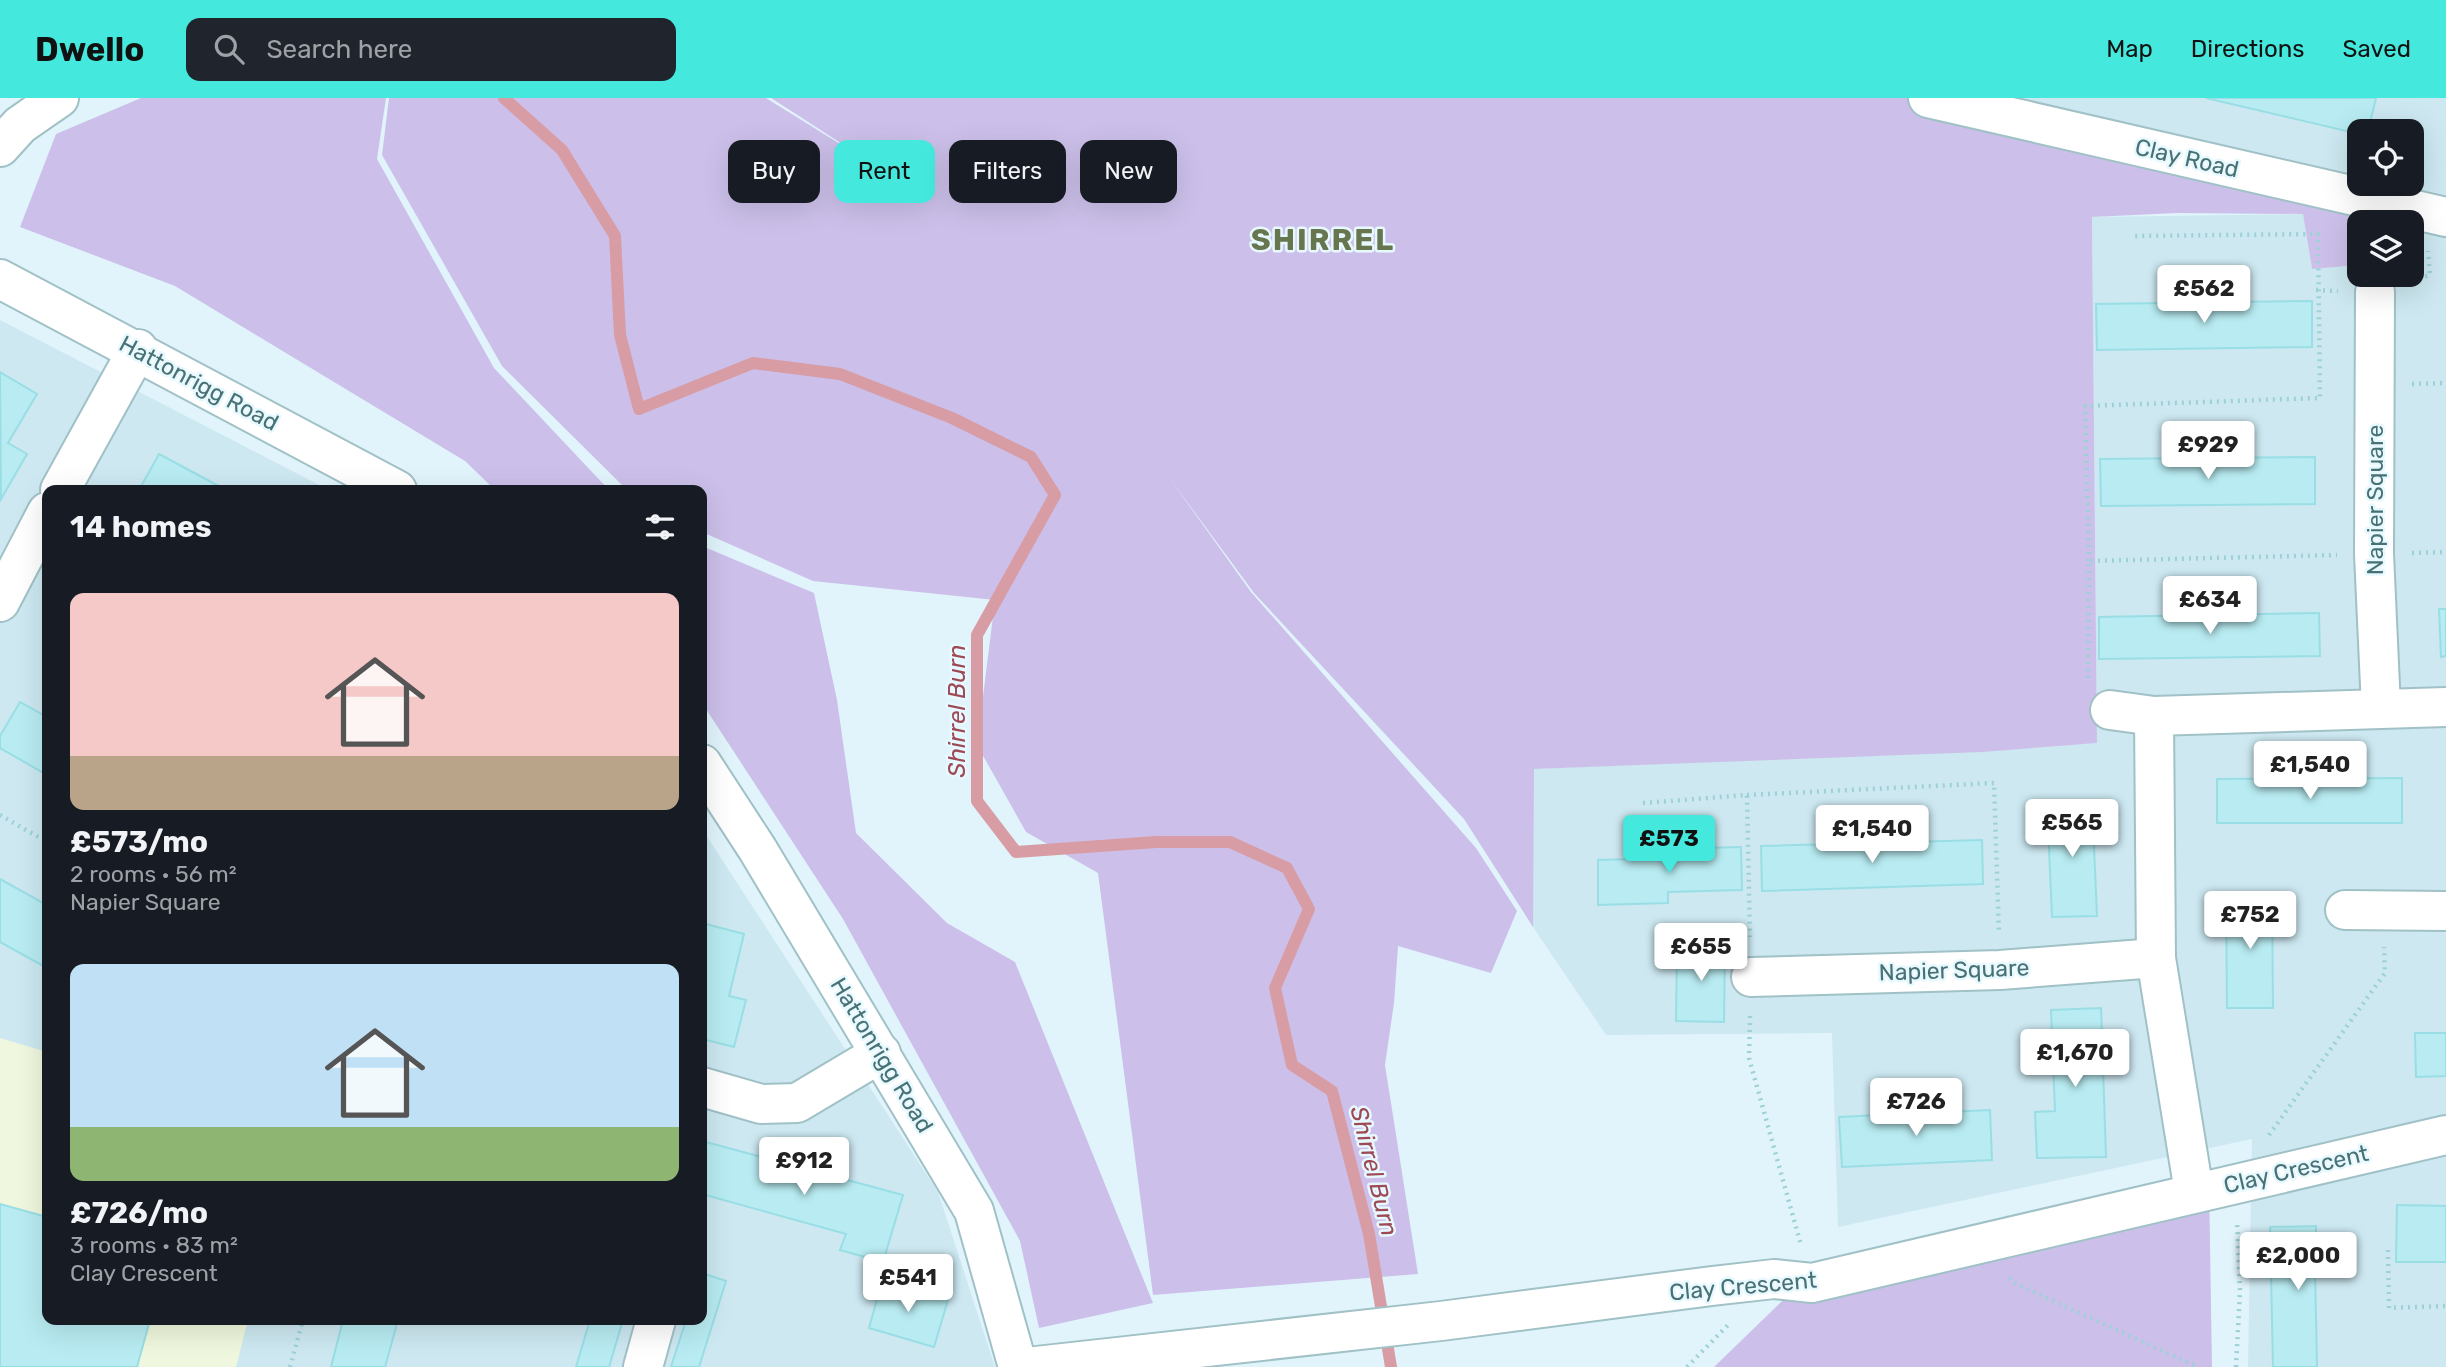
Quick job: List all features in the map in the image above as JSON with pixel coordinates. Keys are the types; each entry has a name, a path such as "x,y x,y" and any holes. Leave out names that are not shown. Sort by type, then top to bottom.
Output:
{"street":[{"path":"0,147 20,125 59,98"},
{"name":"Clay Road","path":"1928,98 2435,214"},
{"name":"Hattonrigg Road","path":"0,279 138,349 388,485"},
{"name":"Napier Square","path":"2375,292 2374,554 2381,708"},
{"path":"63,485 138,349"},
{"path":"0,602 11,554 42,518"},
{"path":"2110,710 2154,716 2446,707"},
{"path":"2154,716 2156,958 2194,1192"},
{"name":"Hattonrigg Road","path":"707,772 758,850 974,1211 1018,1367"},
{"path":"2364,911 2446,911"},
{"name":"Napier Square","path":"1751,977 2000,970 2156,958"},
{"path":"707,1088 761,1104 797,1103 881,1053"},
{"name":"Clay Crescent","path":"1027,1367 1441,1321 1761,1280 1812,1283 2446,1135"},
{"path":"643,1367 655,1325"}],"path":[{"path":"2375,292 2430,275 2435,214"},
{"path":"2110,710 2088,696 2089,561 2085,406 2320,398 2318,234 2131,236"},
{"path":"2089,561 2446,552"},
{"path":"1747,795 1994,783 2000,970"},
{"path":"0,815 42,839"},
{"path":"2236,1367 2240,1291 2236,1182 2385,973 2364,911"},
{"path":"1977,1243 2016,1284 2198,1367"},
{"path":"2388,1250 2389,1308 2446,1306"},
{"path":"290,1367 302,1325"}],"shaded area":[{"path":"141,98 386,98 377,159 494,368 604,485 490,485 465,461 175,286 20,227 56,134"},
{"path":"389,98 766,98 834,140 834,203 935,203 935,140 836,140 771,98 1962,98 2363,210 2347,210 2347,266 2312,269 2303,214 2177,213 2092,217 2097,743 1982,752 1534,769 1533,927 1464,819 1254,593 1168,476 1251,592 1476,848 1517,911 1491,973 1398,946 1394,1003 1385,1065 1418,1274 1153,1295 1098,873 1026,832 977,745 995,600 813,581 707,534 707,485 622,485 502,366 382,155"},
{"path":"1960,98 2446,98 2446,1367 2248,1367 2252,1139 1838,1227 1832,1033 1606,1035 1533,927 1533,769 2097,743 2092,217 2303,214 2312,269 2347,266 2347,287 2424,287 2424,210 2368,210"},
{"path":"0,320 319,485 42,485 42,1325 707,1325 707,837 938,1192 995,1367 0,1367"},
{"path":"707,548 814,593 837,700 856,833 947,923 1015,962 1153,1303 1039,1328 1020,1241 843,919 707,711"},
{"path":"0,1038 42,1051 42,1325 247,1325 236,1367 0,1367"},
{"path":"2209,1182 2212,1367 1714,1367 1815,1269"}],"building":[{"path":"2206,98 2376,98 2371,119 2347,119 2347,131"},
{"path":"2312,301 2312,347 2097,350 2096,304"},
{"path":"0,372 37,394 8,443 27,454 1,499"},
{"path":"159,454 217,485 142,485"},
{"path":"2315,457 2315,504 2101,506 2100,459"},
{"path":"2439,609 2446,609 2446,656 2441,657"},
{"path":"2319,613 2320,656 2099,659 2099,617"},
{"path":"20,702 42,714 42,772 0,748 0,736"},
{"path":"2402,778 2402,823 2217,823 2217,779"},
{"path":"2092,801 2097,916 2052,917 2047,803"},
{"path":"1982,840 1983,884 1762,891 1761,846"},
{"path":"1741,847 1742,890 1668,892 1668,903 1598,905 1598,860 1664,858 1664,849"},
{"path":"0,879 42,902 42,965 0,942"},
{"path":"2272,893 2273,1008 2227,1008 2226,894"},
{"path":"707,924 744,934 729,996 746,1000 734,1047 707,1040"},
{"path":"1677,944 1725,944 1724,1022 1676,1021"},
{"path":"2101,1008 2106,1157 2037,1158 2035,1112 2055,1111 2051,1010"},
{"path":"2415,1033 2446,1033 2446,1076 2416,1077"},
{"path":"1990,1110 1992,1160 1842,1167 1839,1117"},
{"path":"707,1142 903,1195 883,1262 840,1250 846,1234 707,1195"},
{"path":"0,1204 42,1216 42,1325 149,1325 137,1367 0,1367"},
{"path":"2397,1205 2446,1206 2446,1262 2396,1262"},
{"path":"2316,1226 2316,1246 2349,1245 2349,1268 2315,1269 2317,1367 2273,1367 2270,1227"},
{"path":"707,1275 726,1281 699,1367 671,1367 684,1325 707,1325"},
{"path":"882,1281 948,1300 934,1347 869,1328"},
{"path":"342,1325 397,1325 385,1367 331,1367"},
{"path":"589,1325 622,1325 609,1367 576,1367"}],"waterway":[{"name":"Shirrel Burn","path":"504,98 562,150 615,236 620,335 639,409 753,363 840,374 952,418 1031,457 1055,495 977,635 977,801 1016,852 1156,842 1230,842 1287,868 1309,909 1275,988 1292,1065 1332,1091 1369,1234 1391,1367"}],"district":[{"name":"SHIRREL","path":"1323,240"}]}
